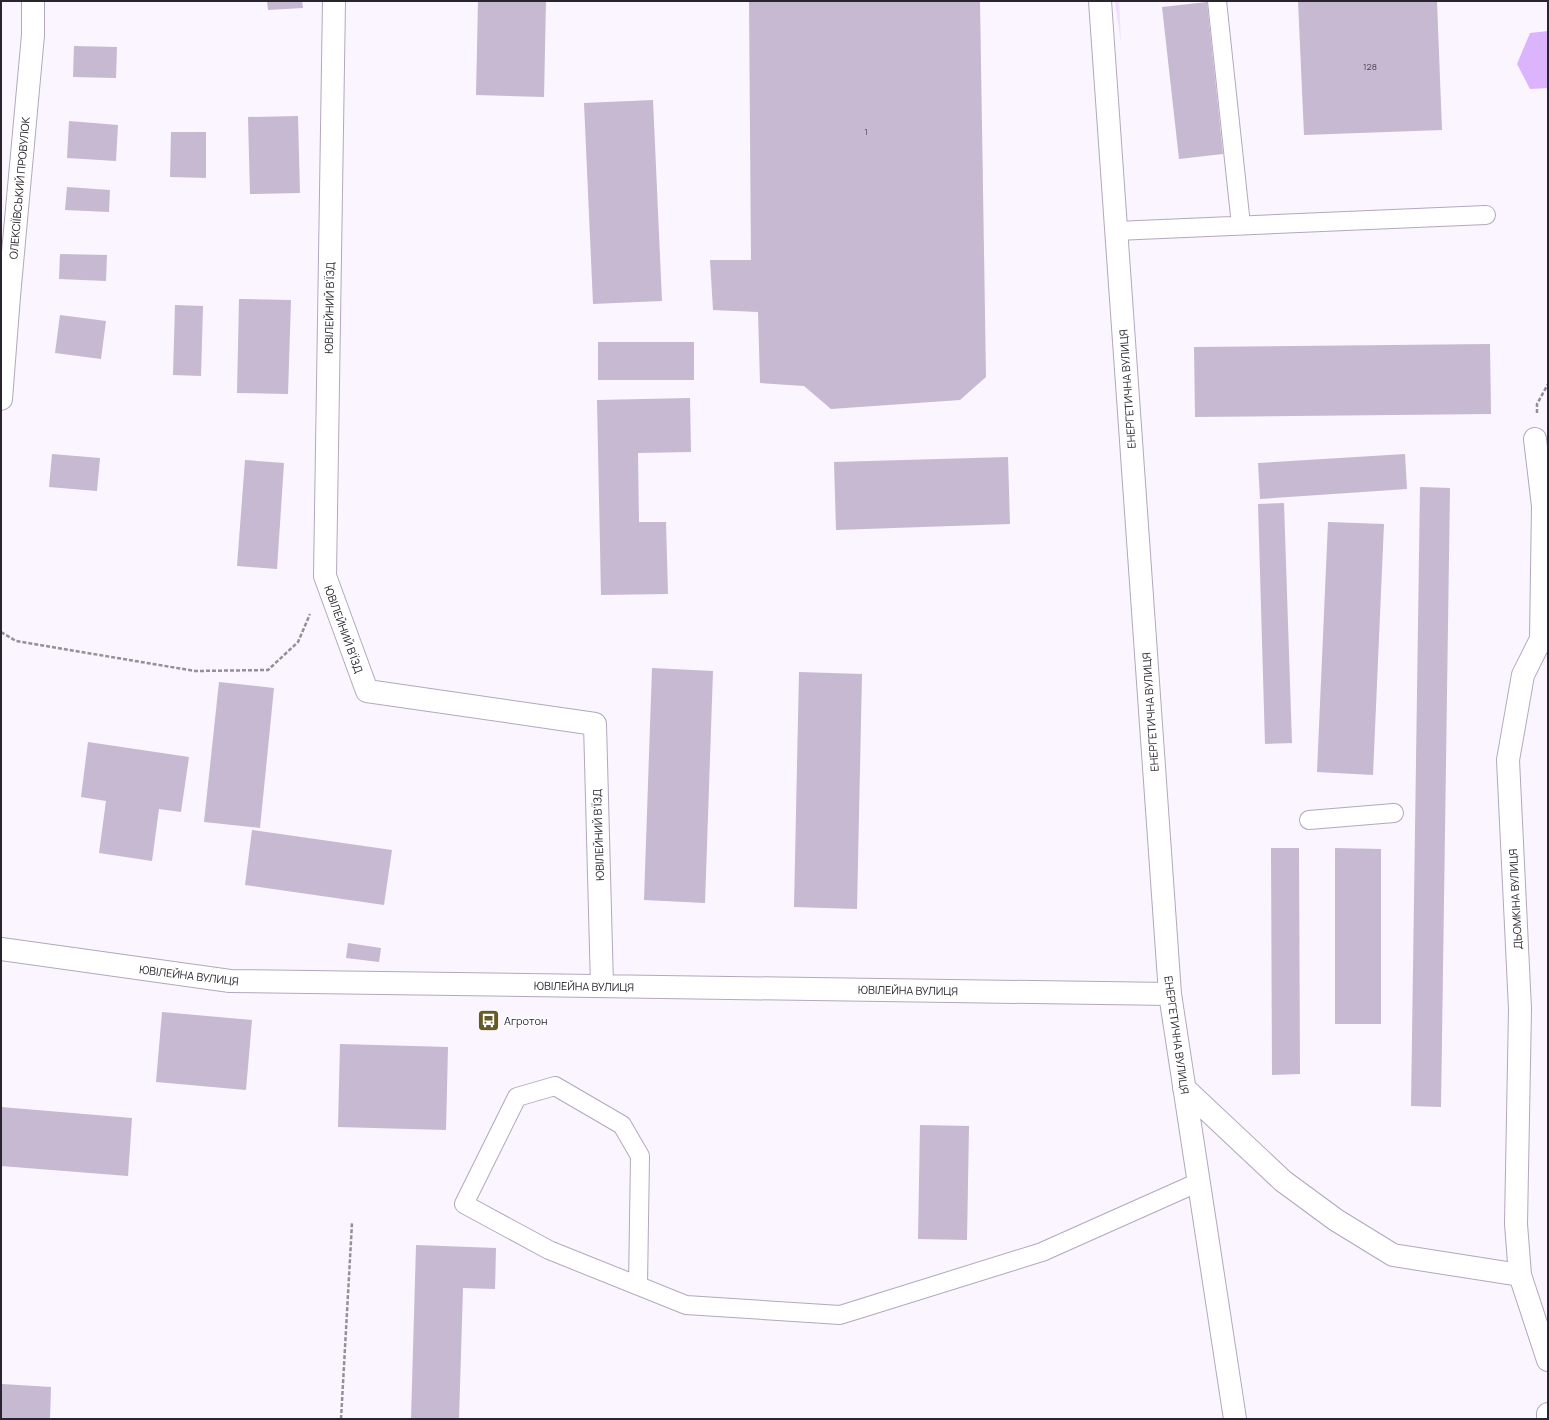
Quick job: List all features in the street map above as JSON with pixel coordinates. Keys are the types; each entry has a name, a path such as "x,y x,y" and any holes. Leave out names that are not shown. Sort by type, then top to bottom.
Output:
{"street":[{"name":"ОЛЕКСІЇВСЬКИЙ ПРОВУЛОК","path":"1,399 32,35 33,1"},
{"name":"ЮВІЛЕЙНИЙ В'ЇЗД","path":"334,1 326,576 367,691 595,724 602,986"},
{"name":"ЕНЕРГЕТИЧНА ВУЛИЦЯ","path":"1100,1 1170,994 1235,1419"},
{"name":"ДЬОМКІНА ВУЛИЦЯ","path":"1535,439 1543,506 1541,639 1523,675 1508,760 1520,1009 1516,1224 1520,1275 1548,1360"},
{"name":"ЮВІЛЕЙНА ВУЛИЦЯ","path":"1,949 230,981 1170,994"},
{"path":"1184,1088 1283,1181 1336,1220 1393,1255 1520,1275"},
{"path":"1548,1414 1548,1419"}],"lane":[{"path":"1217,1 1241,225"},
{"path":"1116,231 1486,215"},
{"path":"1309,820 1394,813"},
{"path":"638,1286 640,1156 622,1125 554,1086 517,1097 464,1204 549,1250 638,1286 686,1305 840,1315 1042,1252 1199,1182"}],"path":[{"path":"1,632 16,641 195,671 268,670 298,642 326,576"},
{"path":"341,1419 352,1223"}],"shaded area":[{"path":"1115,1 1119,1 1121,43"},
{"path":"1548,31 1548,88 1530,89 1517,64 1530,33"}],"building":[{"path":"267,1 302,1 303,8 268,10"},
{"path":"478,1 546,1 544,97 476,95"},
{"path":"749,1 980,1 986,377 960,400 831,409 804,386 760,383 758,312 713,310 710,260 751,260"},
{"path":"1298,1 1437,1 1442,130 1304,135"},
{"path":"1207,2 1223,154 1179,159 1162,7"},
{"path":"74,46 117,47 116,78 73,77"},
{"path":"653,100 662,301 593,304 584,103"},
{"path":"298,116 300,193 250,194 248,117"},
{"path":"69,121 118,125 116,161 67,158"},
{"path":"171,132 206,132 206,178 170,177"},
{"path":"67,187 110,190 109,212 65,210"},
{"path":"60,254 107,255 106,281 59,279"},
{"path":"239,299 291,300 288,394 237,393"},
{"path":"175,305 203,306 201,376 173,375"},
{"path":"60,315 106,321 101,359 55,353"},
{"path":"598,342 694,342 694,380 598,380"},
{"path":"1490,344 1491,414 1195,417 1194,347"},
{"path":"690,398 691,452 638,453 639,522 666,522 668,594 601,595 597,400"},
{"path":"52,454 100,458 97,491 49,487"},
{"path":"1405,454 1407,489 1260,499 1258,463"},
{"path":"1008,457 1010,524 836,530 834,462"},
{"path":"245,460 284,463 277,569 237,566"},
{"path":"1420,487 1450,488 1441,1107 1411,1106"},
{"path":"1284,503 1292,743 1265,744 1258,504"},
{"path":"1328,522 1384,524 1373,775 1317,772"},
{"path":"652,668 713,671 705,903 644,900"},
{"path":"799,672 862,674 857,909 794,907"},
{"path":"219,682 274,688 260,828 204,822"},
{"path":"88,742 189,757 181,812 159,809 152,861 99,853 106,801 81,797"},
{"path":"252,830 392,850 384,905 245,885"},
{"path":"1271,848 1299,848 1300,1074 1272,1075"},
{"path":"1335,848 1381,849 1381,1024 1335,1024"},
{"path":"348,943 381,948 379,962 346,958"},
{"path":"162,1012 252,1020 246,1090 156,1082"},
{"path":"340,1044 448,1047 446,1130 338,1127"},
{"path":"1,1107 132,1118 128,1176 1,1166"},
{"path":"920,1125 969,1126 967,1240 918,1239"},
{"path":"416,1245 496,1248 495,1289 463,1288 459,1419 411,1419"},
{"path":"2,1384 51,1387 50,1419 1,1419"}],"place":[{"name":"Агротон","path":"489,1020"}]}
